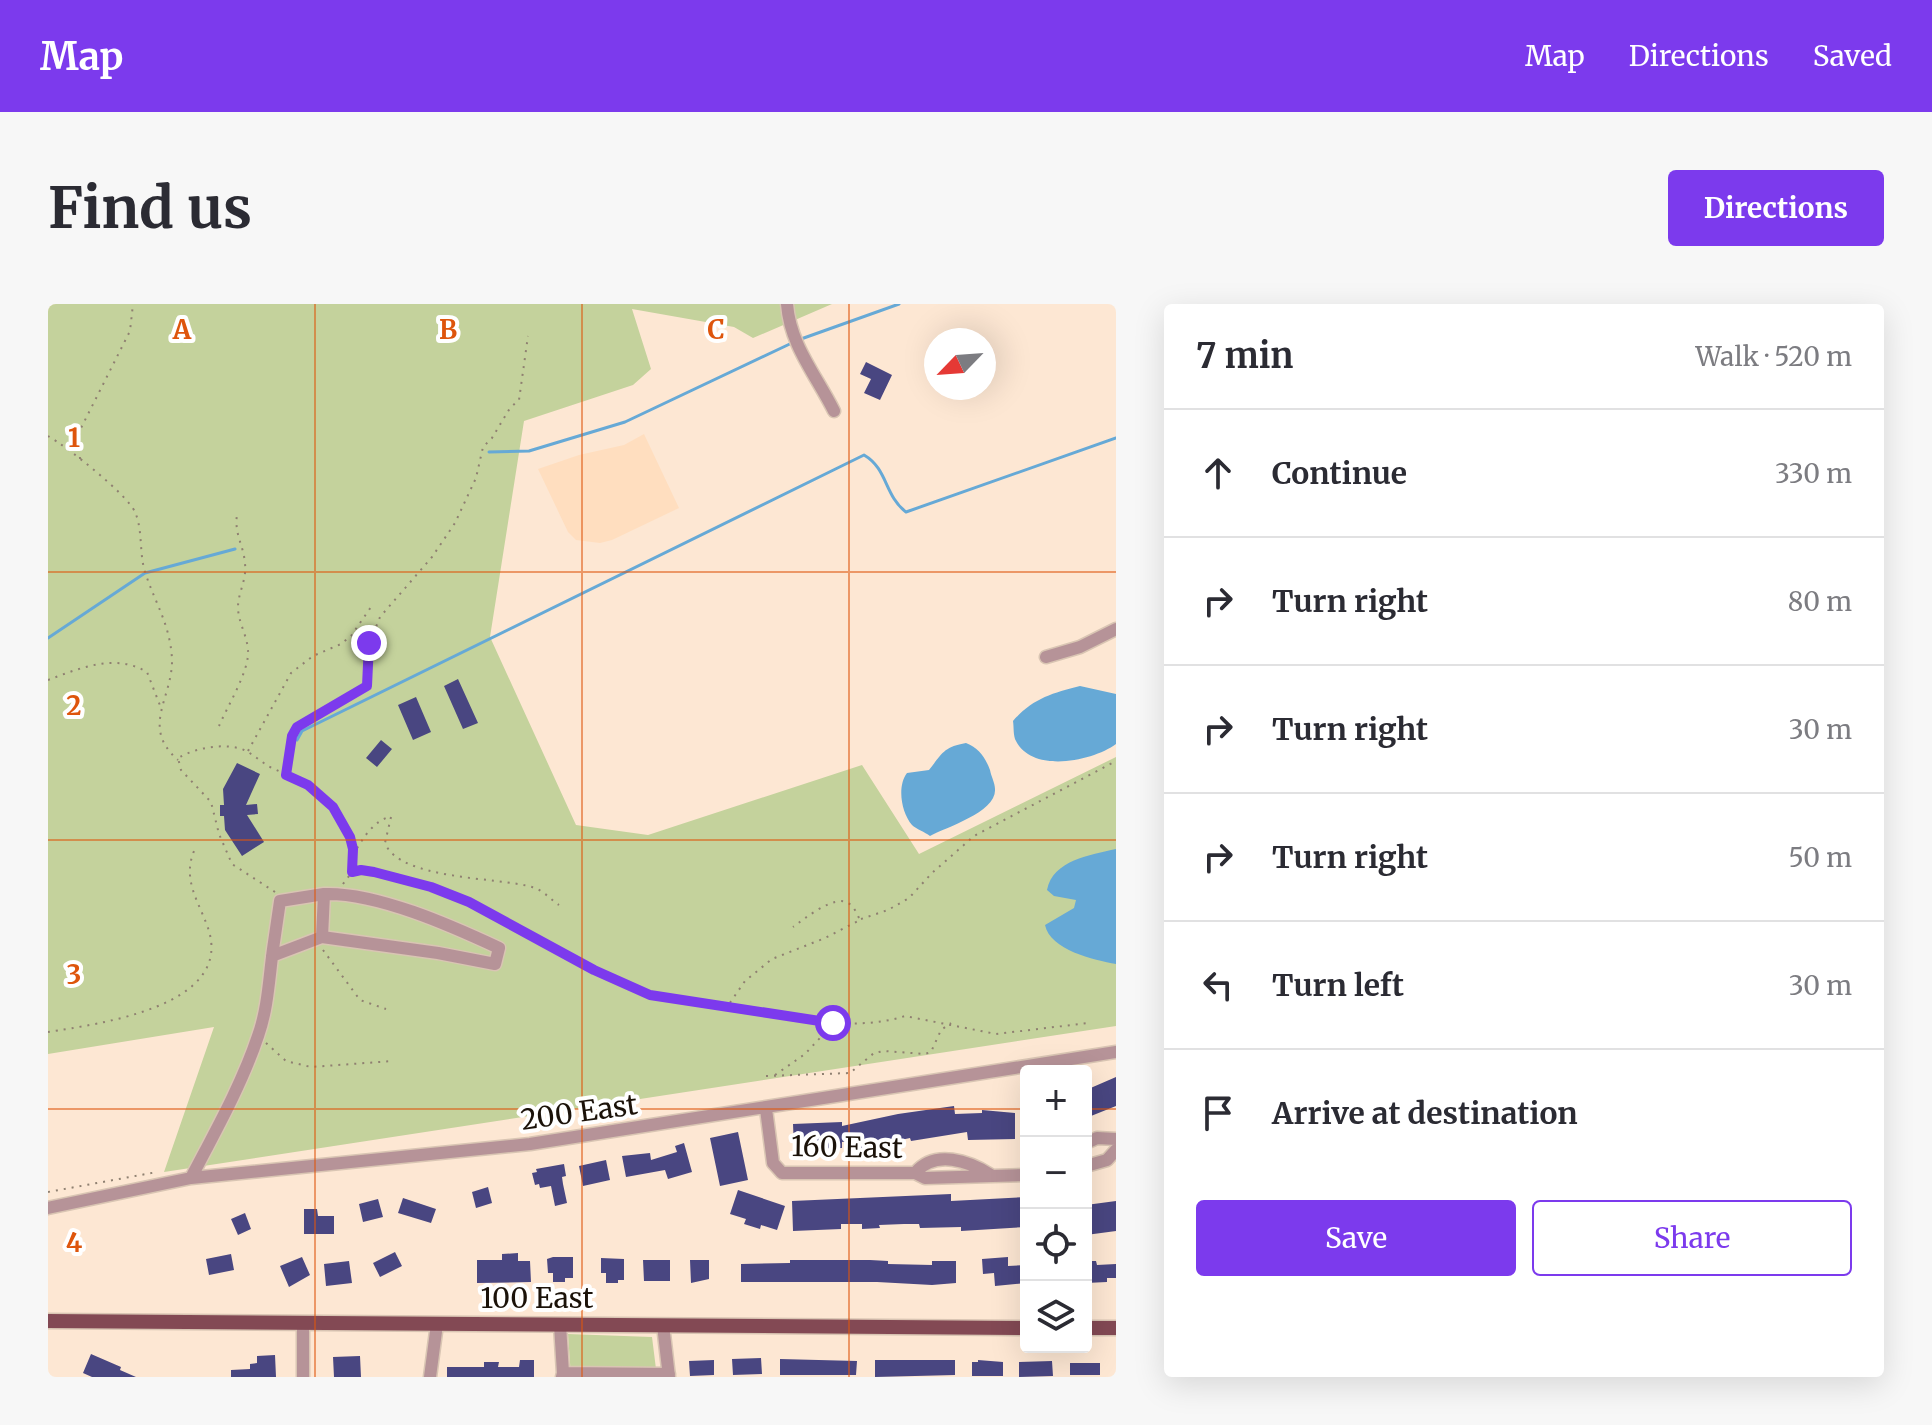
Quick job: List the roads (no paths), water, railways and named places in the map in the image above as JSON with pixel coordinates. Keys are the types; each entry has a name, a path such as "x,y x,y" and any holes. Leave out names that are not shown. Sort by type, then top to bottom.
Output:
{"main road":[{"name":"100 East","path":"48,1321 1020,1328"},
{"path":"1092,1328 1116,1328"}],"street":[{"path":"787,304 791,330 834,411"},
{"path":"1046,657 1080,647 1116,629"},
{"path":"191,1178 258,1036 268,993 272,956 280,901 345,893 445,923 499,948 495,964 322,937 272,956"},
{"path":"322,937 324,894"},
{"name":"200 East","path":"48,1208 191,1178 530,1144 1116,1052"},
{"name":"160 East","path":"766,1109 771,1154 777,1170 782,1173 915,1173 925,1178 1020,1175"},
{"path":"1092,1140 1116,1139"},
{"path":"1092,1164 1107,1160 1116,1150"},
{"name":"160 East","path":"915,1173 929,1162 950,1159 977,1166 991,1175"},
{"path":"303,1323 303,1377"},
{"path":"430,1377 437,1324"},
{"path":"560,1325 562,1375 669,1376 663,1325"}],"water":[{"path":"1080,686 1116,694 1116,744 1093,755 1064,761 1036,758 1024,751 1015,739 1013,721 1043,698"},
{"path":"966,743 978,750 986,761 995,789 993,797 980,812 930,836 912,825 905,813 901,792 904,778 907,773 929,770 948,749"},
{"path":"1116,849 1116,964 1064,947 1055,941 1045,925 1074,908 1076,900 1054,896 1047,890 1057,872 1074,860"}],"waterway":[{"path":"801,339 899,304"},
{"path":"489,452 529,451 625,422 794,342"},
{"path":"297,740 302,731 864,455 878,467 894,498 906,512 1116,438"},
{"path":"48,638 145,573 235,549"}]}
